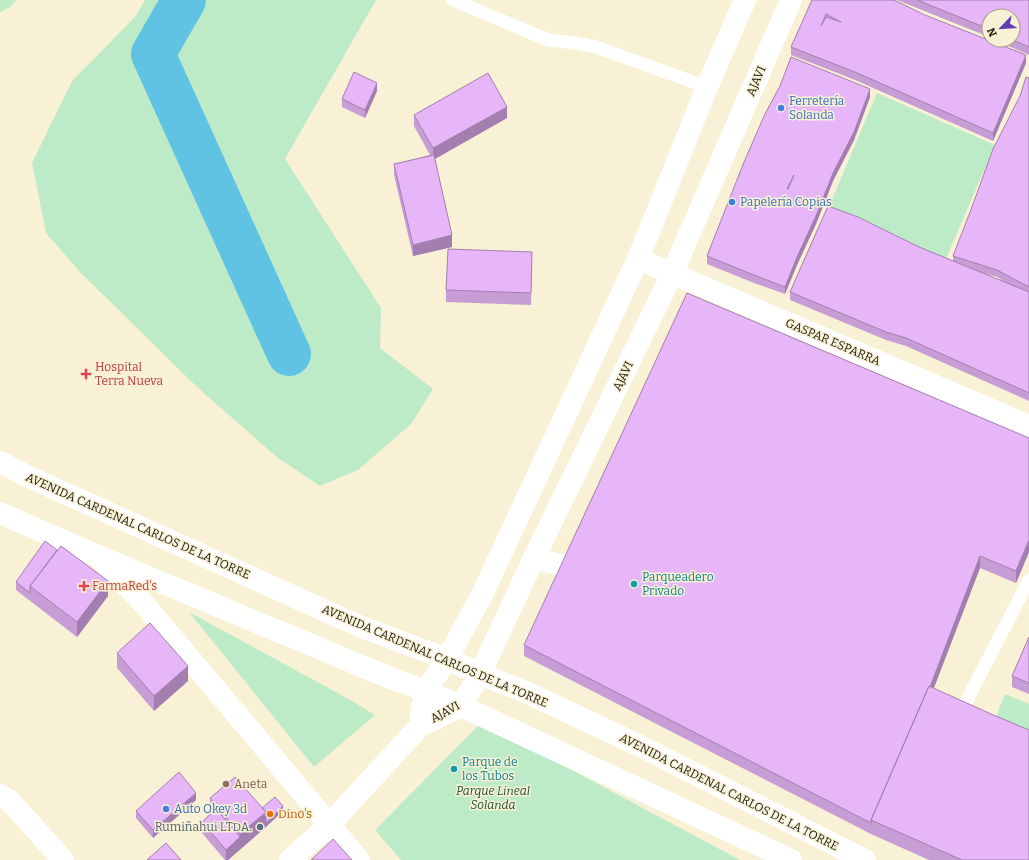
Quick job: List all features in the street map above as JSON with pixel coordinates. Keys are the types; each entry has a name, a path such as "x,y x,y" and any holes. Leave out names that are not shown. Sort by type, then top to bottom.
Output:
{"street":[{"name":"AJAVI","path":"421,725 421,714 426,691 448,659 482,595 638,259 707,87 745,0"},
{"name":"AJAVI","path":"290,860 329,826 421,725 461,706 480,674 534,558 672,274 791,0"},
{"name":"GASPAR ESPARRA","path":"638,259 672,274 815,345 1029,426"},
{"name":"AVENIDA CARDENAL CARLOS DE LA TORRE","path":"0,462 29,477 359,626 448,659 480,674 528,693 642,747 865,860"},
{"path":"0,513 98,556 461,706 790,860"},
{"path":"98,556 144,604 359,860"},
{"path":"534,558 560,565 609,585"},
{"path":"3,802 63,860"}],"lane":[{"path":"453,0 548,40 575,42 596,47 707,87"},
{"path":"966,702 1029,580"}],"green space":[{"path":"0,0 16,0 10,7 0,12"},
{"path":"145,0 376,0 285,159 381,308 380,348 433,389 411,424 358,470 320,486 278,458 197,387 80,272 46,233 32,163 72,81 135,17"},
{"path":"877,93 995,145 945,261 828,209"},
{"path":"189,612 345,697 375,715 314,767"},
{"path":"1005,694 1029,704 1029,745 991,729"},
{"name":"Parque Lineal Solanda","path":"482,722 740,860 401,860 375,830"}],"building":[{"path":"812,0 894,0 925,15 981,37 981,48 1008,48 1026,55 993,133 855,72 791,47","holes":["826,14 841,22 826,17 821,26"]},
{"path":"917,0 1029,0 1029,47 1021,44 1021,8 981,8 981,26"},
{"path":"791,57 870,89 854,132 833,173 785,287 707,256 744,162 765,114 780,86"},
{"path":"354,72 377,83 365,110 342,99"},
{"path":"488,73 507,107 433,148 414,115"},
{"path":"1026,77 1029,78 1029,287 997,270 953,256 993,149 1020,96"},
{"path":"434,155 452,235 413,245 394,164"},
{"path":"828,206 858,217 919,247 1029,292 1029,393 906,338 886,332 790,292"},
{"path":"448,249 532,252 531,293 446,290"},
{"path":"687,293 1029,438 1029,540 1016,571 980,556 930,687 929,686 871,823 524,645"},
{"path":"45,541 57,550 30,586 30,593 16,582"},
{"path":"61,546 108,581 77,622 30,586"},
{"path":"150,623 188,666 154,696 117,653"},
{"path":"1029,637 1029,683 1012,676"},
{"path":"929,686 1029,730 1029,860 962,860 871,820"},
{"name":"Auto Okey 3d","path":"179,772 196,793 153,830 136,811"},
{"path":"235,777 266,812 240,834 210,798"},
{"path":"275,797 283,806 266,823 266,812 262,808"},
{"path":"216,809 240,837 226,850 202,822"},
{"path":"333,839 352,860 311,860"},
{"path":"166,843 181,860 147,860"}],"waterway":[{"path":"184,0 153,54 289,354"}],"place":[{"name":"Ferretería Solanda","path":"781,108"},
{"name":"Papelería Copias","path":"732,202"},
{"name":"Hospital Terra Nueva","path":"86,374"},
{"name":"Parqueadero Privado","path":"634,584"},
{"name":"FarmaRed's","path":"84,586"},
{"name":"Parque de los Tubos","path":"454,769"},
{"name":"Aneta","path":"226,784"},
{"name":"Auto Okey 3d","path":"166,809"},
{"name":"Dino's","path":"270,814"},
{"name":"Rumiñahui LTDA.","path":"260,827"}]}
